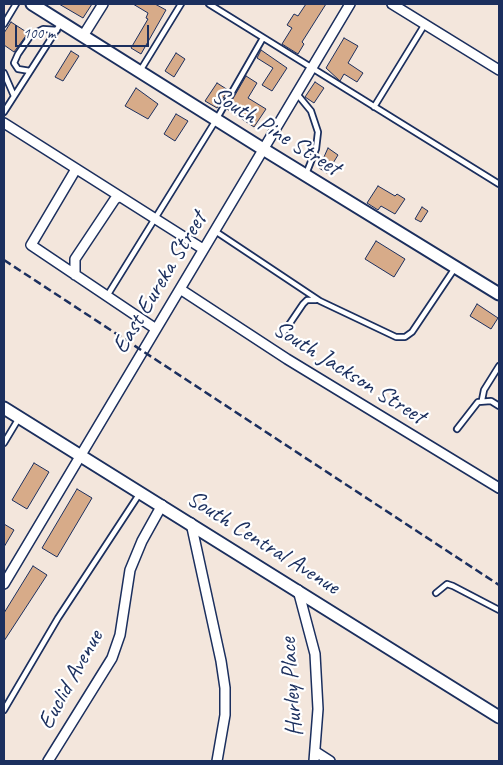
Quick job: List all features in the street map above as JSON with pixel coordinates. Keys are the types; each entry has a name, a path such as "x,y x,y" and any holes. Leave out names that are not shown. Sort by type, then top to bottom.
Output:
{"street":[{"path":"83,36 103,4"},
{"name":"East Eureka Street","path":"4,584 350,4"},
{"path":"392,4 499,70"},
{"name":"South Pine Street","path":"37,5 59,26 83,36 499,294"},
{"path":"4,123 204,249"},
{"path":"76,169 31,245 156,329"},
{"path":"75,275 75,259 115,199 120,197"},
{"name":"South Jackson Street","path":"180,289 287,359 499,488"},
{"name":"South Central Avenue","path":"4,408 499,715"},
{"name":"Euclid Avenue","path":"50,761 112,658 120,635 130,570 142,541 162,505"},
{"path":"191,523 221,661 225,688 225,715 217,761"},
{"name":"Hurley Place","path":"298,590 314,654 318,709 315,757"},
{"path":"315,757 330,761"}],"lane":[{"path":"4,24 16,4"},
{"path":"139,72 182,4"},
{"path":"209,4 499,184"},
{"path":"374,107 425,24"},
{"path":"30,72 18,69 14,62 18,54 31,36 43,29 59,26"},
{"path":"4,112 59,26"},
{"path":"107,296 216,120 262,38"},
{"path":"4,73 14,96"},
{"path":"296,94 311,111 318,132 316,150 305,175"},
{"path":"215,231 320,301"},
{"path":"282,335 307,300 312,298 381,332 405,338 412,332 456,267"},
{"path":"482,400 484,390 499,366"},
{"path":"457,429 478,402 482,400 491,401 499,406"},
{"path":"4,443 19,417"},
{"path":"4,710 58,618 141,492"},
{"path":"436,593 447,584 499,610"}],"building":[{"path":"59,4 92,4 83,18"},
{"path":"133,4 155,4 166,10 141,54 131,48 148,19 146,18 148,13"},
{"path":"306,4 326,4 302,42 304,44 298,54 282,44 292,28 287,25 294,14 298,16"},
{"path":"11,22 28,33 14,52 4,45 4,33"},
{"path":"344,38 358,46 348,63 363,73 357,82 344,74 340,81 326,68"},
{"path":"261,50 287,68 272,91 262,85 273,68 257,58"},
{"path":"71,51 79,56 63,81 55,77"},
{"path":"176,53 185,59 174,77 165,71"},
{"path":"246,76 257,83 248,98 266,109 254,127 227,109"},
{"path":"315,82 324,88 314,103 305,97"},
{"path":"217,83 228,90 217,108 205,101"},
{"path":"136,88 158,104 148,119 125,106"},
{"path":"176,114 188,121 175,141 164,134"},
{"path":"328,148 338,155 327,173 319,168"},
{"path":"378,186 395,196 397,194 405,199 395,214 381,206 378,210 367,203"},
{"path":"422,207 428,211 421,222 415,219"},
{"path":"376,241 405,259 394,277 365,259"},
{"path":"477,304 498,318 491,329 470,316"},
{"path":"34,463 49,472 27,509 12,500"},
{"path":"77,489 92,498 57,557 42,548"},
{"path":"4,524 14,530 4,547"},
{"path":"33,566 47,575 4,641 4,613"}],"railway":[{"path":"4,260 499,585"}]}
